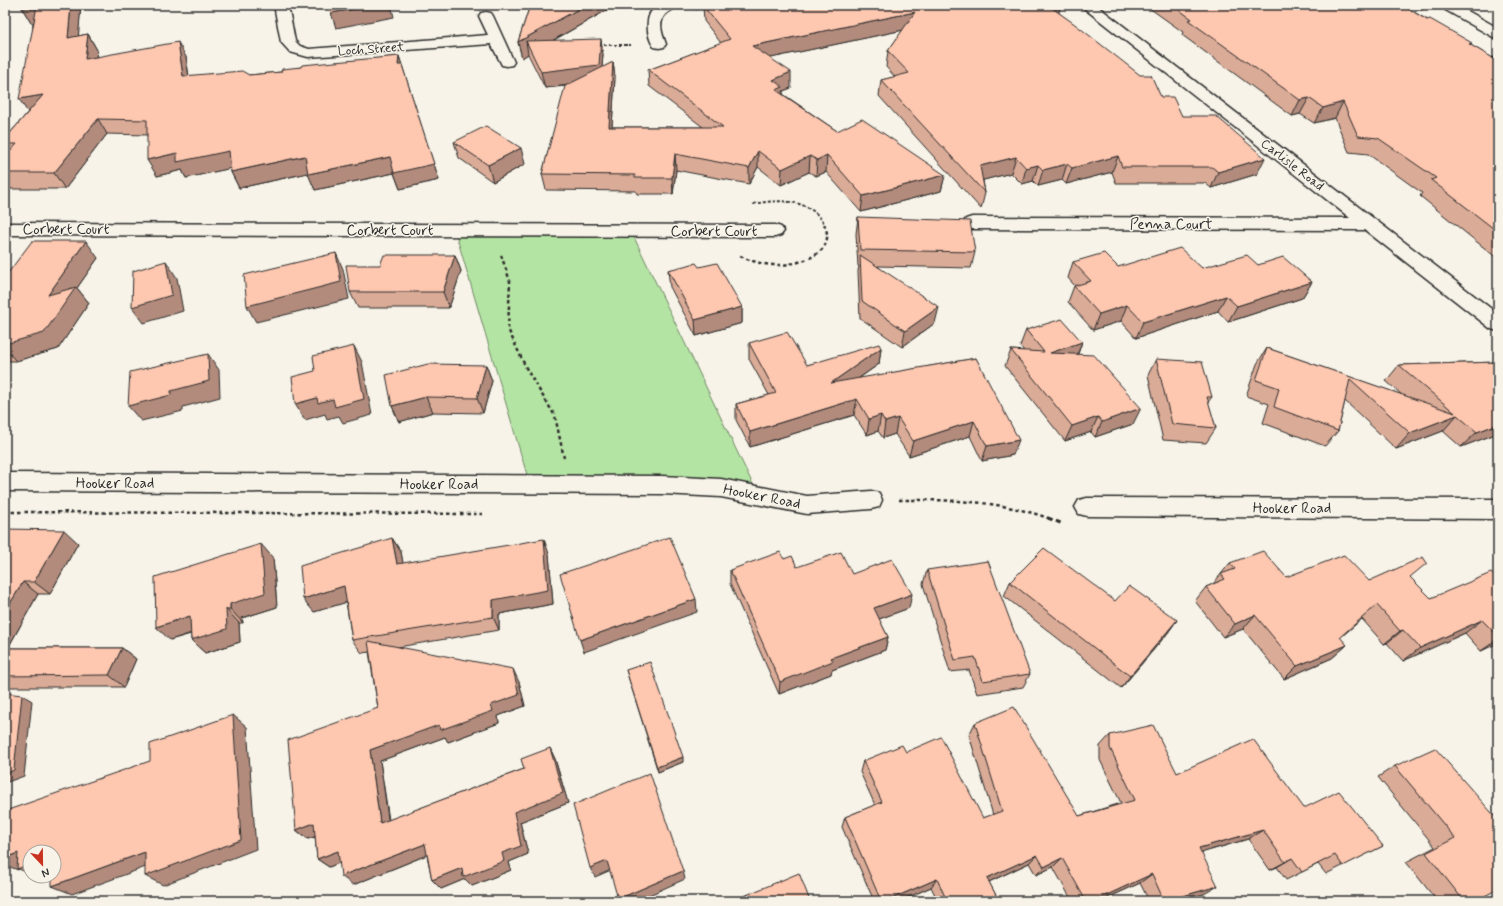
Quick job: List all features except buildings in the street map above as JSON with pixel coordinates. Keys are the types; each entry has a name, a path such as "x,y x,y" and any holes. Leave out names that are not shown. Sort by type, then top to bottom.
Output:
{"street":[{"name":"Loch Street","path":"281,5 288,42 295,49 308,53 496,39"},
{"path":"659,44 654,30 655,20 658,14 671,5"},
{"name":"Carlisle Road","path":"1087,5 1498,324"},
{"path":"1447,5 1498,34"},
{"path":"486,16 507,62"},
{"name":"Penna Court","path":"972,224 1370,224"},
{"name":"Corbert Court","path":"5,229 775,232"},
{"name":"Hooker Road","path":"5,482 662,485 722,488 819,505 871,500"},
{"name":"Hooker Road","path":"1087,507 1498,509"}],"path":[{"path":"599,45 631,45"},
{"path":"498,248 510,281 508,329 527,370 555,416 564,458"}],"green space":[{"path":"455,231 631,231 758,495 530,485"}]}
